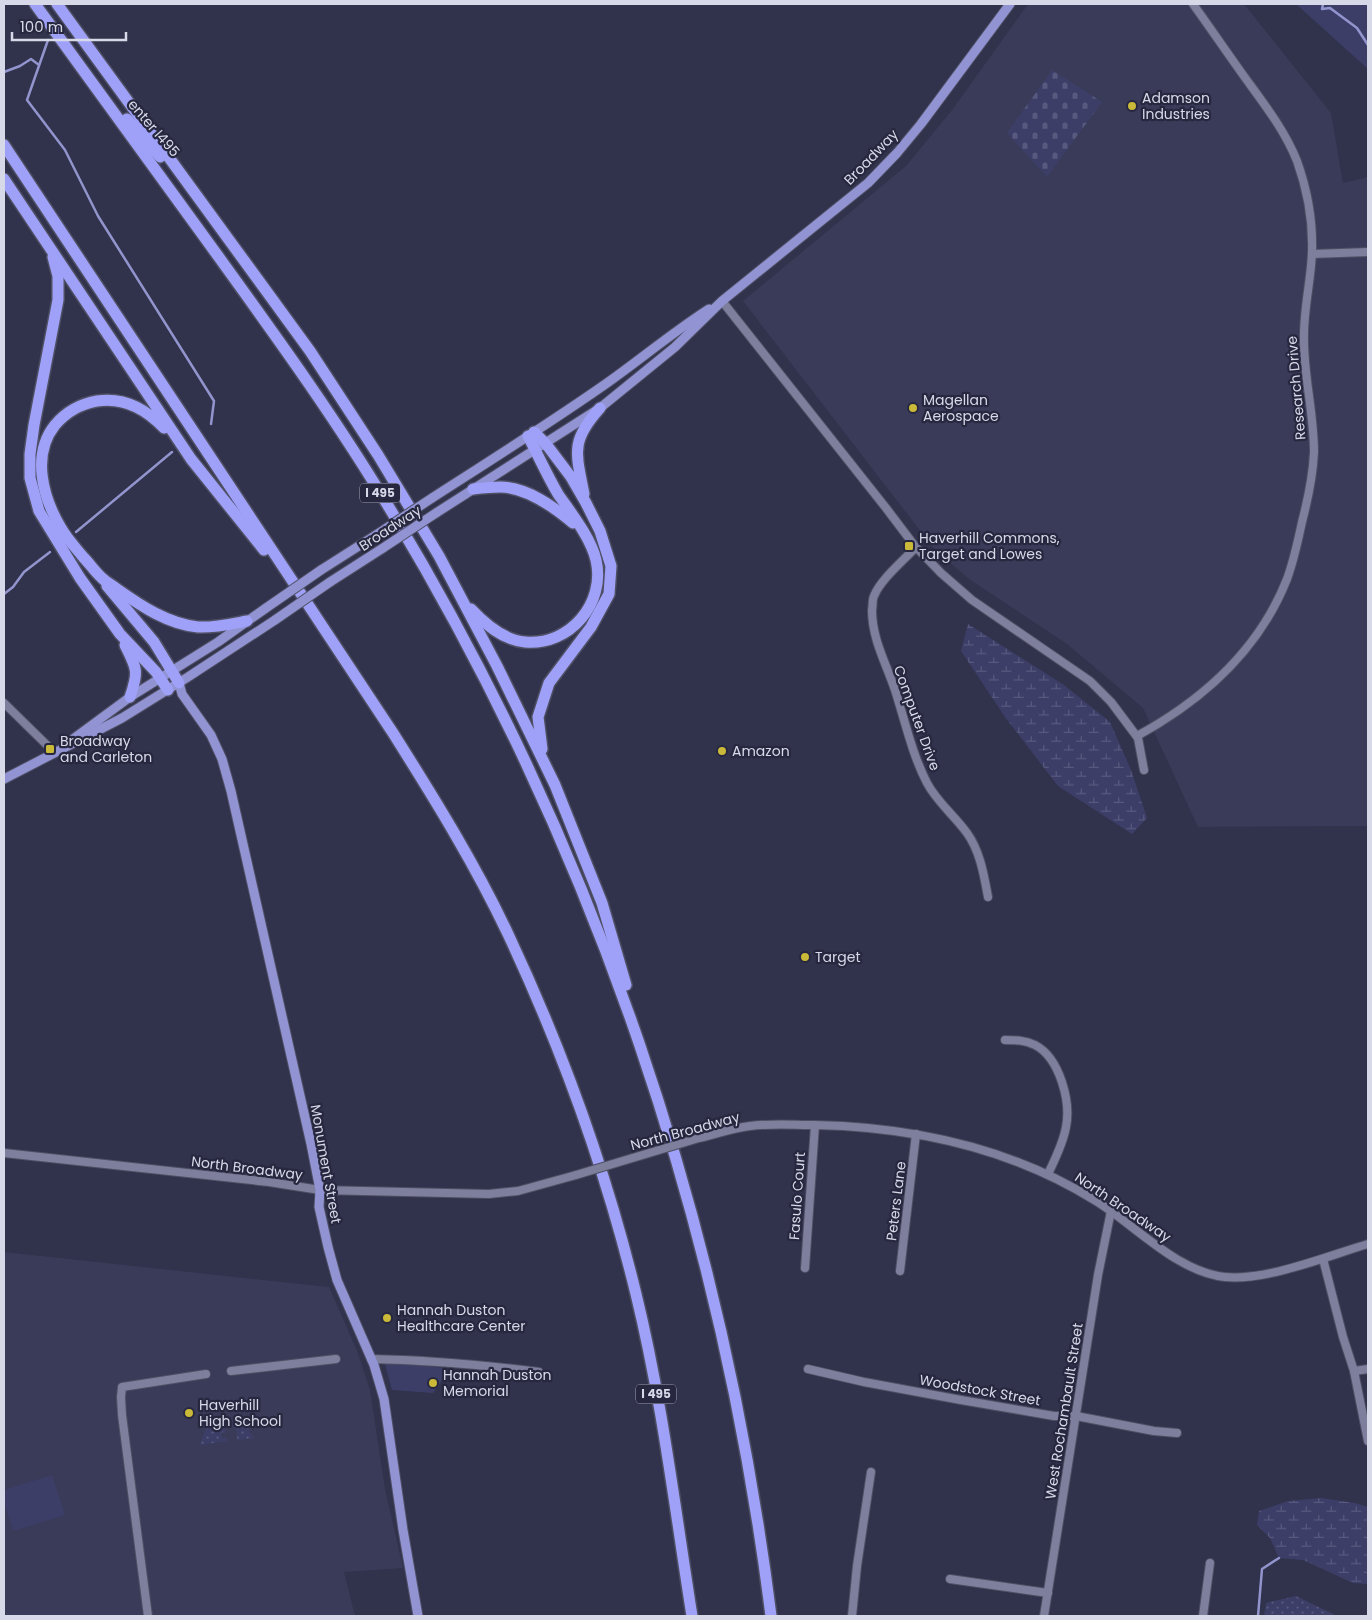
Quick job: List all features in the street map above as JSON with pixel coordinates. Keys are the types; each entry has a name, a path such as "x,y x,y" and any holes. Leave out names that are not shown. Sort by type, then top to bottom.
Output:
{"highway":[{"name":"I 495","path":"35,4 311,386 349,444 413,547 478,666 541,795 592,914 636,1033 678,1162 714,1300 744,1441 771,1616"},
{"path":"57,4 310,351 378,455 439,556 511,692 573,826 602,903 626,984 636,1033"},
{"name":"enter I495","path":"77,62 209,213"},
{"name":"I 495","path":"4,145 393,732 434,798 508,933 542,1010 578,1102 603,1176 637,1295 663,1430 692,1616"},
{"path":"4,179 184,448 222,499 302,596"},
{"path":"51,248 58,276 58,300 34,425 30,454 30,478 39,511 80,578 120,634 161,678 168,690"},
{"path":"180,688 154,642 114,596 102,578 68,538 50,506 44,486 42,453 50,431 66,414 89,402 100,401 121,401 140,408 156,419 184,448"},
{"path":"586,503 577,451 579,436 588,421 600,408"},
{"path":"531,434 541,447 571,477 600,531 611,566 609,594 591,627 549,683 538,717 543,760"},
{"path":"463,600 492,629 525,642 551,639 569,631 586,614 594,599 599,579 596,559 581,529 557,492 541,447"},
{"path":"473,489 502,487 531,494 554,507 581,529"},
{"path":"102,578 141,606 171,620 198,627 247,621"},
{"path":"120,634 137,670 136,680 130,697"}],"main road":[{"name":"Broadway","path":"4,779 122,718 168,690 180,688 330,582 600,408 675,347 722,301 868,183 891,159 945,92 1010,4"},
{"name":"Broadway","path":"55,752 130,697 531,434 608,382 680,327 722,301"},
{"name":"Monument Street","path":"180,688 211,735 222,759 312,1144 320,1190 319,1207 328,1247 337,1280 371,1359 384,1398 418,1616"}],"street":[{"name":"Research Drive","path":"1137,736 1166,720 1219,678 1241,655 1261,629 1276,604 1288,577 1311,482 1314,453 1312,420 1304,360 1304,312 1312,254 1311,220 1306,194 1296,161 1283,134 1193,4"},
{"path":"1312,254 1368,252"},
{"path":"722,301 916,547 941,573 972,600 1090,681 1112,702 1137,736 1144,770"},
{"name":"Computer Drive","path":"916,547 880,585 873,597 872,623 879,651 895,689 907,732 924,776 938,802 967,834 977,852 988,897"},
{"path":"4,703 55,752"},
{"path":"1005,1040 1022,1040 1036,1046 1058,1071 1066,1095 1066,1126 1062,1145 1048,1174"},
{"name":"North Broadway","path":"4,1154 269,1182 320,1190 490,1194 518,1190 576,1175 699,1138 750,1126 815,1125 883,1129 916,1134 996,1154 1048,1174 1070,1185 1111,1211 1192,1267 1213,1275 1247,1277 1272,1272 1368,1244"},
{"name":"Fasulo Court","path":"805,1268 815,1125"},
{"name":"Peters Lane","path":"900,1271 916,1134"},
{"name":"West Rochambault Street","path":"1044,1616 1098,1275 1111,1211"},
{"path":"1323,1258 1343,1337 1354,1371 1368,1442"},
{"path":"232,1371 336,1359"},
{"path":"371,1359 401,1359 504,1368 539,1372 542,1377"},
{"name":"Woodstock Street","path":"808,1369 864,1382 961,1400 1054,1416 1076,1416 1154,1432 1177,1433"},
{"path":"1354,1371 1368,1369"},
{"path":"148,1616 122,1415 120,1396 122,1387 206,1374"},
{"path":"852,1616 857,1566 871,1472"},
{"path":"1203,1616 1210,1563"},
{"path":"950,1579 1048,1592"}],"shaded area":[{"path":"1028,4 1244,4 1331,113 1343,183 1368,177 1368,826 1198,827 1143,708 1067,644 969,579 935,550 743,301 906,166 952,110"},
{"name":"Haverhill High School","path":"4,1252 329,1287 358,1353 370,1390 385,1489 403,1568 344,1572 355,1616 4,1616"}],"green space":[{"path":"1296,4 1368,4 1368,69"},
{"path":"1052,70 1102,102 1047,177 1007,133"},
{"path":"968,624 1064,685 1110,722 1131,770 1147,818 1132,834 1058,786 1005,717 961,651"},
{"path":"387,1362 446,1368 441,1382 433,1393 392,1390 385,1364"},
{"path":"245,1422 248,1424 250,1433 255,1438 237,1440 237,1431 233,1423"},
{"path":"218,1425 224,1425 226,1433 222,1432 221,1435 223,1438 226,1437 227,1441 200,1445 206,1427 213,1426 214,1430 218,1429"},
{"path":"52,1475 65,1515 13,1531 4,1502 4,1490"},
{"path":"1321,1498 1368,1507 1368,1584 1353,1583 1303,1560 1279,1558 1270,1538 1257,1525 1259,1511 1288,1501"},
{"path":"1296,1596 1337,1616 1264,1616 1266,1603"}],"waterway":[{"path":"1323,4 1322,9 1330,8 1357,28 1368,45"},
{"path":"48,40 27,100 65,150 98,216 214,401 211,424"},
{"path":"4,72 20,66 31,59 39,65"},
{"path":"76,532 172,452"},
{"path":"4,594 13,587 24,572 50,552"},
{"path":"1258,1616 1262,1569 1279,1558"}],"place":[{"name":"Adamson Industries","path":"1132,106"},
{"name":"Magellan Aerospace","path":"913,408"},
{"name":"Haverhill Commons, Target and Lowes","path":"909,546"},
{"name":"Broadway and Carleton","path":"50,749"},
{"name":"Amazon","path":"722,751"},
{"name":"Target","path":"805,957"},
{"name":"Hannah Duston Healthcare Center","path":"387,1318"},
{"name":"Hannah Duston Memorial","path":"433,1383"},
{"name":"Haverhill High School","path":"189,1413"}]}
